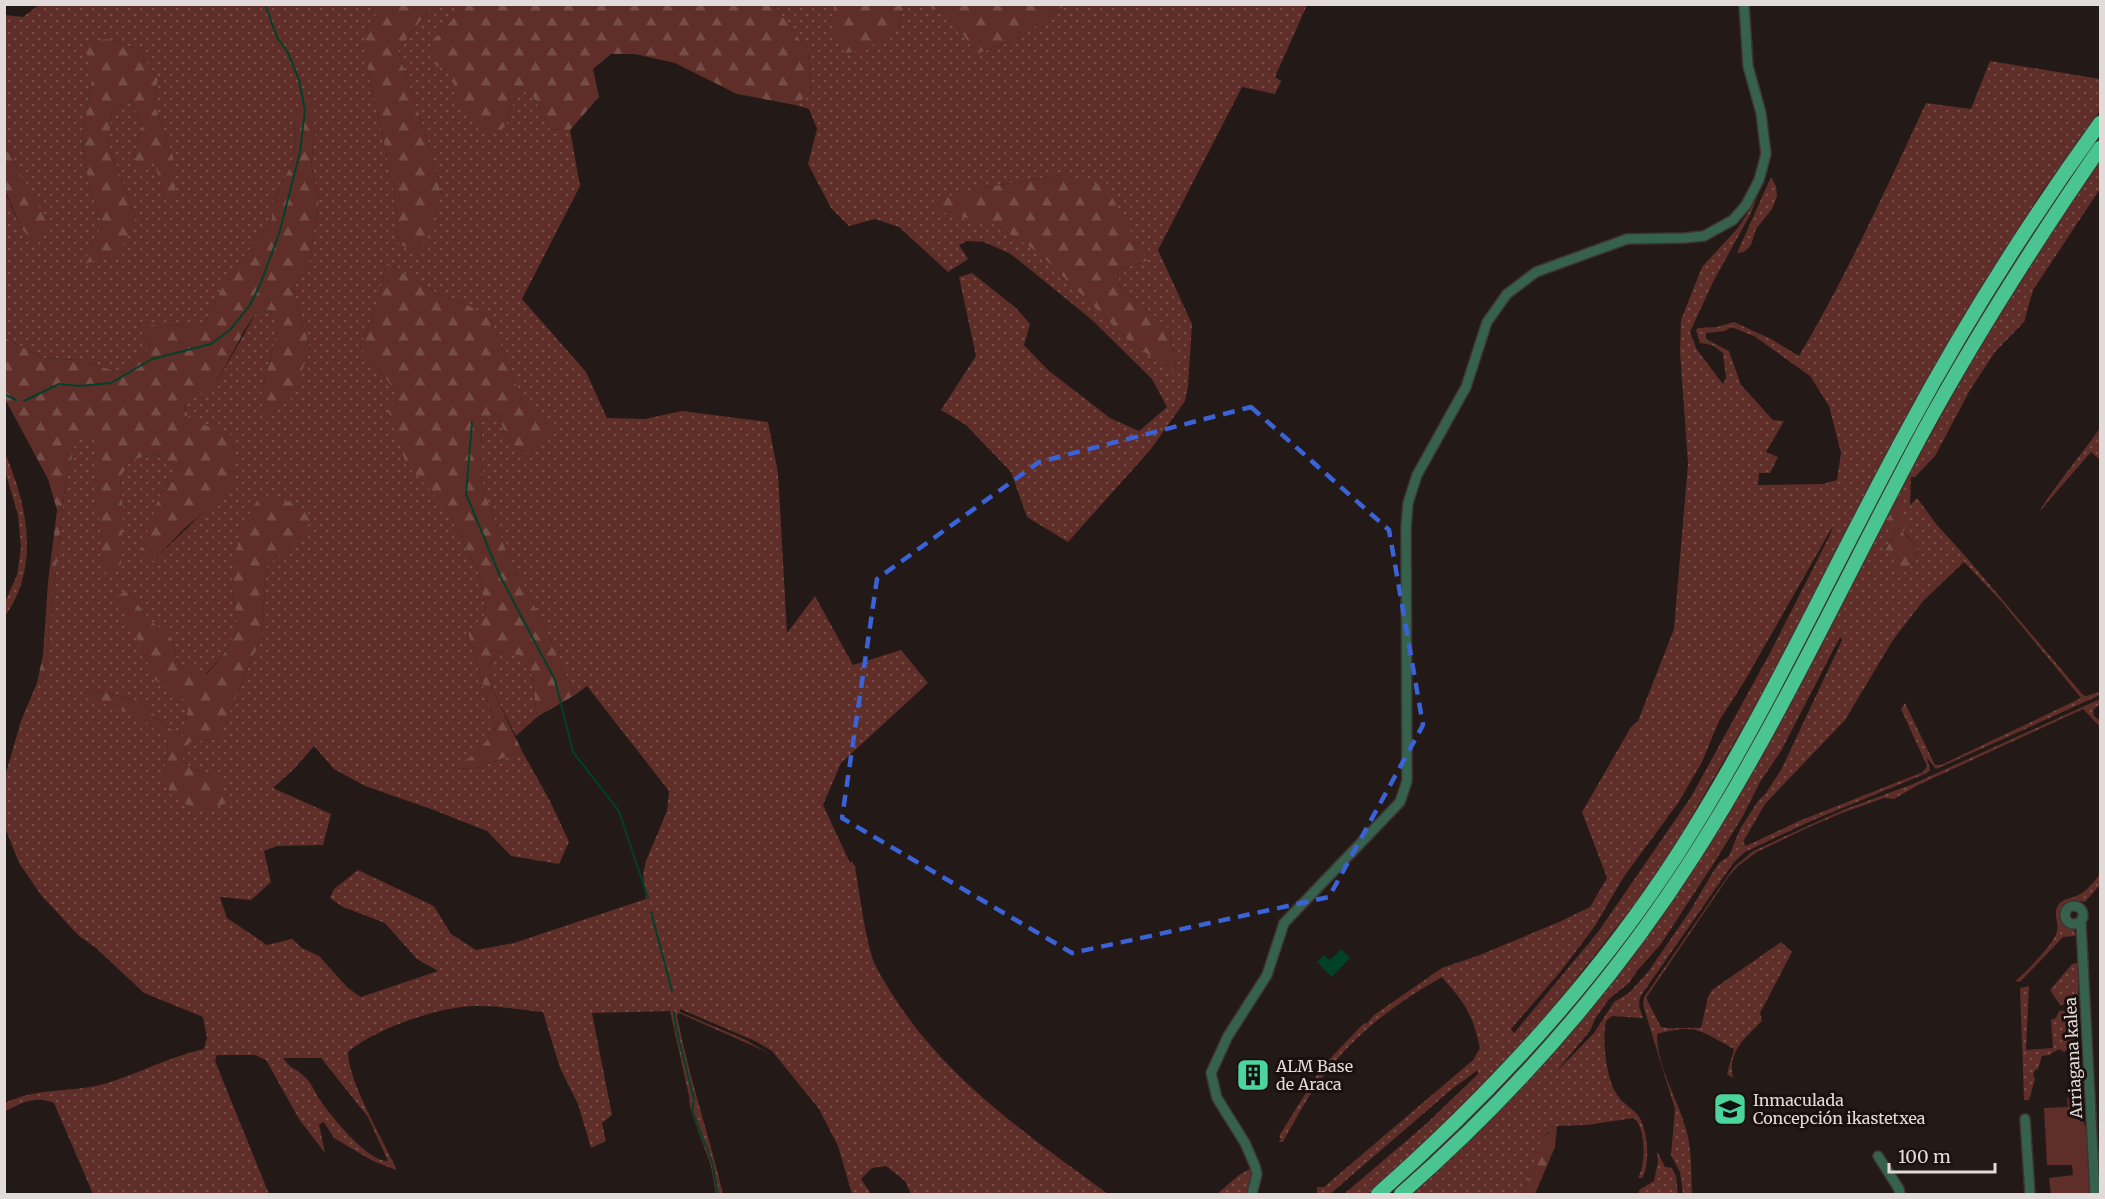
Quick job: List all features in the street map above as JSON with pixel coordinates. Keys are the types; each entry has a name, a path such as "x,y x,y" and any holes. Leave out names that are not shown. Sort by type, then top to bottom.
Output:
{"highway":[{"path":"1378,1194 1471,1108 1545,1029 1617,940 1679,851 1732,764 1768,698 1959,336 2041,208 2100,123"},
{"path":"1401,1194 1464,1137 1558,1038 1627,951 1693,857 1744,775 1922,436 1972,346 2012,280 2100,148"}],"street":[{"path":"1252,1194 1257,1174 1255,1166 1245,1143 1218,1098 1211,1073 1228,1036 1267,975 1284,923 1400,802 1407,781 1406,528 1408,503 1417,475 1466,387 1488,322 1507,294 1536,272 1627,239 1704,236 1732,220 1746,205 1758,180 1766,154 1761,113 1740,39 1744,4"},
{"name":"Arriagana kalea","path":"2079,922 2081,924 2095,1194"},
{"path":"2025,1119 2030,1194"},
{"path":"1878,1156 1900,1194"}],"highlighted area":[{"path":"1251,407 1389,530 1423,725 1329,897 1072,953 842,818 877,579 1039,462"}],"green space":[{"path":"40,4 381,6 366,32 366,62 393,183 399,244 441,194 428,142 398,51 432,5 461,5 452,20 431,42 452,70 505,127 519,87 534,98 550,129 570,130 580,186 522,299 586,372 607,418 645,419 682,411 768,422 778,473 787,633 815,596 853,665 901,650 928,683 841,763 823,805 850,863 852,861 855,867 869,947 879,972 915,1027 964,1081 1020,1129 1108,1194 911,1194 905,1181 886,1166 872,1168 861,1179 871,1194 852,1194 838,1146 819,1109 772,1051 755,1041 680,1009 680,1012 746,1040 773,1056 679,1013 677,1015 723,1194 716,1194 711,1166 690,1108 670,1011 592,1013 612,1115 602,1123 606,1141 591,1148 578,1104 560,1068 543,1012 494,1007 463,1007 428,1014 375,1035 348,1052 360,1094 396,1170 373,1161 334,1138 324,1122 319,1124 325,1153 299,1119 266,1060 255,1055 217,1055 215,1061 269,1194 93,1194 54,1103 35,1100 5,1111 5,1103 17,1098 42,1092 104,1084 178,1056 204,1049 207,1038 203,1017 144,993 96,948 78,935 41,895 19,863 4,825 5,776 21,721 37,683 44,683 64,495 76,438 98,435 98,504 123,511 120,477 131,460 155,454 182,470 160,494 153,561 207,509 235,438 189,419 184,404 217,382 256,313 270,310 278,326 260,401 310,349 293,288 308,267 319,201 311,165 315,131 295,111 294,159 272,203 272,219 223,286 204,325 162,326 138,322 150,348 122,373 79,360 44,358 5,338 4,191 22,229 18,171 5,139 5,15 23,17","holes":["108,39 137,49 158,79 154,104 173,156 165,200 154,159 138,169 134,156 142,125 130,100 112,112 108,143 137,220 89,248 103,225 89,187 82,141 92,78","387,263 438,294 464,303 490,318 522,400 556,432 509,443 497,413 481,422 483,488 506,551 540,617 575,695 587,686 669,791 667,811 646,861 643,874 646,899 514,943 476,950 451,934 434,906 358,870 334,889 330,898 343,907 385,923 417,959 438,971 361,997 348,988 319,956 302,948 292,939 267,945 227,918 220,897 251,900 271,882 264,851 277,846 323,845 331,814 273,788 314,746 334,769 365,786 487,831 511,856 559,864 569,842 550,801 522,751 475,769 455,768 473,755 496,730 468,633 486,614 479,574 446,507 406,463 400,396 360,347 376,309","302,534 267,566 261,637 219,738 190,742 181,757 190,768 221,779 164,779 168,741 139,716 85,688 140,701 165,725 183,737 189,703 154,678 141,646 128,590 148,619 171,637 178,664 206,674 223,655 238,627 231,583","283,1058 321,1058 368,1117 388,1161 371,1155 361,1147 322,1103 307,1079"]},
{"path":"835,4 904,5 899,28 865,50 845,53 830,22"},
{"path":"1065,4 1020,37 977,54 950,17 927,5"},
{"path":"376,5 432,5 398,51 428,142 441,194 420,253 399,244 393,183 366,62 366,32 380,7"},
{"path":"461,5 774,5 808,51 812,92 795,105 737,94 675,63 635,54 611,54 593,69 599,97 570,130 550,129 534,98 519,87 505,127 490,133 456,103 452,70 436,66 431,42 452,20"},
{"path":"774,5 835,5 830,22 899,28 904,5 927,5 950,17 977,54 1020,37 1065,5 1307,5 1275,77 1281,81 1275,94 1242,87 1158,250 1192,324 1185,401 1151,449 1068,542 1027,517 1011,472 966,425 941,410 976,356 959,277 972,273 1016,308 1030,324 1024,345 1048,370 1110,418 1139,431 1167,407 1152,379 1092,320 1011,254 984,242 967,241 959,245 968,259 948,272 899,227 875,219 849,226 831,208 808,164 817,129 809,109 795,105 812,92 808,51","holes":["1060,175 1147,261 1117,270 1120,287 1169,329 1176,370 1134,346 1040,253 996,225 981,188"]},
{"path":"108,39 137,49 158,79 154,104 173,156 176,200 165,200 154,160 138,170 134,156 142,125 130,100 112,112 108,143 137,220 117,254 85,264 89,248 103,225 89,187 82,141 92,78 84,43"},
{"path":"1990,61 2100,79 2100,111 2041,193 1971,304 1861,503 1766,687 1680,837 1641,896 1542,1022 1485,1085 1382,1183 1368,1194 1344,1194 1425,1125 1478,1074 1478,1070 1452,1089 1330,1194 1317,1194 1317,1187 1324,1187 1473,1060 1480,1048 1467,1009 1442,977 1390,1010 1345,1050 1314,1089 1283,1142 1279,1142 1281,1139 1279,1136 1322,1067 1364,1023 1366,1024 1374,1015 1442,968 1480,955 1590,907 1607,878 1582,812 1631,727 1638,721 1674,629 1688,464 1680,351 1681,320 1702,267 1737,229 1758,195 1690,332 1697,350 1723,384 1726,378 1723,353 1712,345 1700,343 1696,330 1698,328 1717,327 1734,322 1771,339 1799,356 1850,263 1926,103 1971,109","holes":["1731,327 1754,336 1810,376 1829,406 1841,453 1837,480 1823,484 1758,485 1759,473 1770,473 1778,457 1766,452 1784,421 1773,420 1741,385 1729,351 1706,339 1706,333 1725,331","1833,526 1771,651 1691,797 1598,932 1514,1033 1511,1029 1561,971 1595,926 1623,878 1678,803 1702,762 1719,721 1744,682"]},
{"path":"311,98 315,131 311,165 319,201 308,267 293,288 310,349 291,399 269,416 260,401 278,326 270,310 256,313 217,382 184,405 189,419 236,437 232,489 185,528 153,561 140,553 160,494 182,470 155,454 131,460 120,477 123,511 121,564 103,574 98,504 98,436 76,438 64,495 44,683 37,683 43,655 48,582 57,510 48,479 5,399 5,338 44,358 79,360 122,373 150,348 138,322 162,326 204,325 223,286 272,219 272,203 294,159 295,111"},
{"path":"5,139 18,171 50,225 37,245 22,229 5,191"},
{"path":"2100,159 2100,189 2033,290 2024,322 1995,352 1970,390 1935,456 1915,477 1911,477 1910,505 1917,498 1937,525 2083,695 2100,692 2100,695 1936,769 1927,758 1930,770 1927,773 1811,821 1745,852 1734,862 1640,997 1639,1006 1643,1018 1612,1016 1606,1021 1604,1038 1610,1078 1620,1099 1640,1118 1646,1135 1647,1164 1642,1178 1638,1178 1642,1165 1643,1138 1634,1118 1587,1125 1557,1126 1545,1135 1538,1164 1521,1194 1410,1194 1508,1101 1559,1045 1667,907 1988,332","holes":["1896,506 1900,506 1897,516 1903,532 1918,546 1915,561 1904,570 1894,558 1897,555 1885,550 1896,529","1964,562 2001,601 2081,698 1941,765 1935,765 1905,703 1901,709 1927,766 1923,772 1799,821 1746,846 1743,842 1765,804 1845,720 1893,640 1923,601","1840,637 1842,640 1781,770 1740,829 1729,856 1720,862 1713,872 1690,911 1648,972 1629,993 1614,1002 1594,1033 1555,1073 1590,1031 1595,1019 1609,999 1629,983 1661,944 1714,863 1743,816 1760,782 1781,751"]},
{"path":"1060,175 1106,186 1147,261 1117,270 1120,287 1169,329 1176,371 1134,346 1039,253 996,225 933,210 934,200 981,188"},
{"path":"1771,177 1776,186 1777,196 1772,209 1756,229 1751,245 1744,252 1737,253"},
{"path":"387,263 438,294 464,303 490,318 522,400 557,432 523,455 509,443 497,413 481,422 483,488 506,551 540,617 575,695 537,717 532,675 519,655 498,652 489,665 492,689 522,751 475,769 454,768 473,755 496,730 468,633 486,614 479,574 446,507 406,464 388,410 400,396 360,347 376,309"},
{"path":"2100,428 2100,460 2091,452 2039,512 2053,490"},
{"path":"4,451 19,492 27,534 27,556 23,576 16,597 5,616 5,602 17,575 21,547 18,515 5,471"},
{"path":"259,498 293,502 313,519 302,534 267,566 261,637 219,738 190,742 181,757 190,768 221,779 227,803 203,812 173,798 164,779 168,741 139,716 86,698 85,688 140,701 165,725 183,737 189,703 154,679 141,646 115,597 128,590 148,619 171,637 178,664 207,674 223,655 238,627 231,583 241,527"},
{"path":"1896,505 1900,506 1897,516 1906,524 1903,533 1918,546 1915,561 1904,570 1895,567 1893,558 1896,558 1896,555 1885,551 1896,529 1887,520"},
{"path":"498,652 519,654 532,675 537,717 516,736 492,689 489,665"},
{"path":"2100,699 2100,704 2093,710 2094,716 2100,721 2100,727 2083,709 1918,785 1894,799 1884,798 1807,828 1757,852 1729,876 1646,998 1661,1027 1701,1028 1708,997 1712,990 1781,942 1792,952 1760,1013 1762,1021 1735,1053 1733,1078 1727,1074 1734,1049 1705,1033 1690,1029 1657,1034 1664,1072 1689,1141 1692,1194 1683,1194 1680,1172 1671,1155 1675,1109 1643,1005 1644,997 1734,867 1753,851 1843,810 1913,784"},
{"path":"2100,874 2100,885 2085,902 2070,902 2061,909 2062,919 2073,929 2076,936 2063,937 2020,982 2015,981 2039,958 2055,936 2057,931 2056,910 2059,904 2083,892"},
{"path":"2078,963 2078,1003 2060,1005 2050,990 2072,964"},
{"path":"2029,986 2026,1050 2053,1048 2051,1020 2056,1018 2059,1011 2079,1009 2080,1055 2073,1056 2068,1049 2064,1052 2059,1049 2042,1056 2038,1069 2033,1075 2035,1079 2029,1100 2024,1100 2020,988"},
{"path":"2067,1097 2079,1108 2085,1126 2090,1129 2091,1194 2051,1194 2049,1178 2073,1175 2072,1165 2047,1165 2044,1108 2068,1107"},
{"path":"1557,1126 1555,1147 1535,1194 1521,1194 1538,1164 1535,1152 1537,1148"},
{"path":"1657,1151 1665,1167 1672,1168 1676,1176 1678,1194 1639,1194 1639,1190 1654,1181 1658,1162"},
{"path":"1253,1167 1252,1183 1247,1194 1217,1194 1239,1175"}],"shaded area":[{"path":"1341,949 1350,958 1332,977 1317,962 1324,955 1330,960"}],"waterway":[{"path":"24,401 59,384 79,386 111,383 152,359 211,344 230,330 250,305 279,234 300,152 305,110 299,80 288,53 277,37 265,4"},
{"path":"4,394 16,400"},
{"path":"472,423 466,494 500,576 555,680 573,752 619,811 648,898"},
{"path":"651,912 672,991"},
{"path":"674,1012 694,1099 692,1110 712,1162 718,1194"}],"place":[{"name":"ALM Base de Araca","path":"1253,1075"},
{"name":"Inmaculada Concepción ikastetxea","path":"1730,1109"}]}
